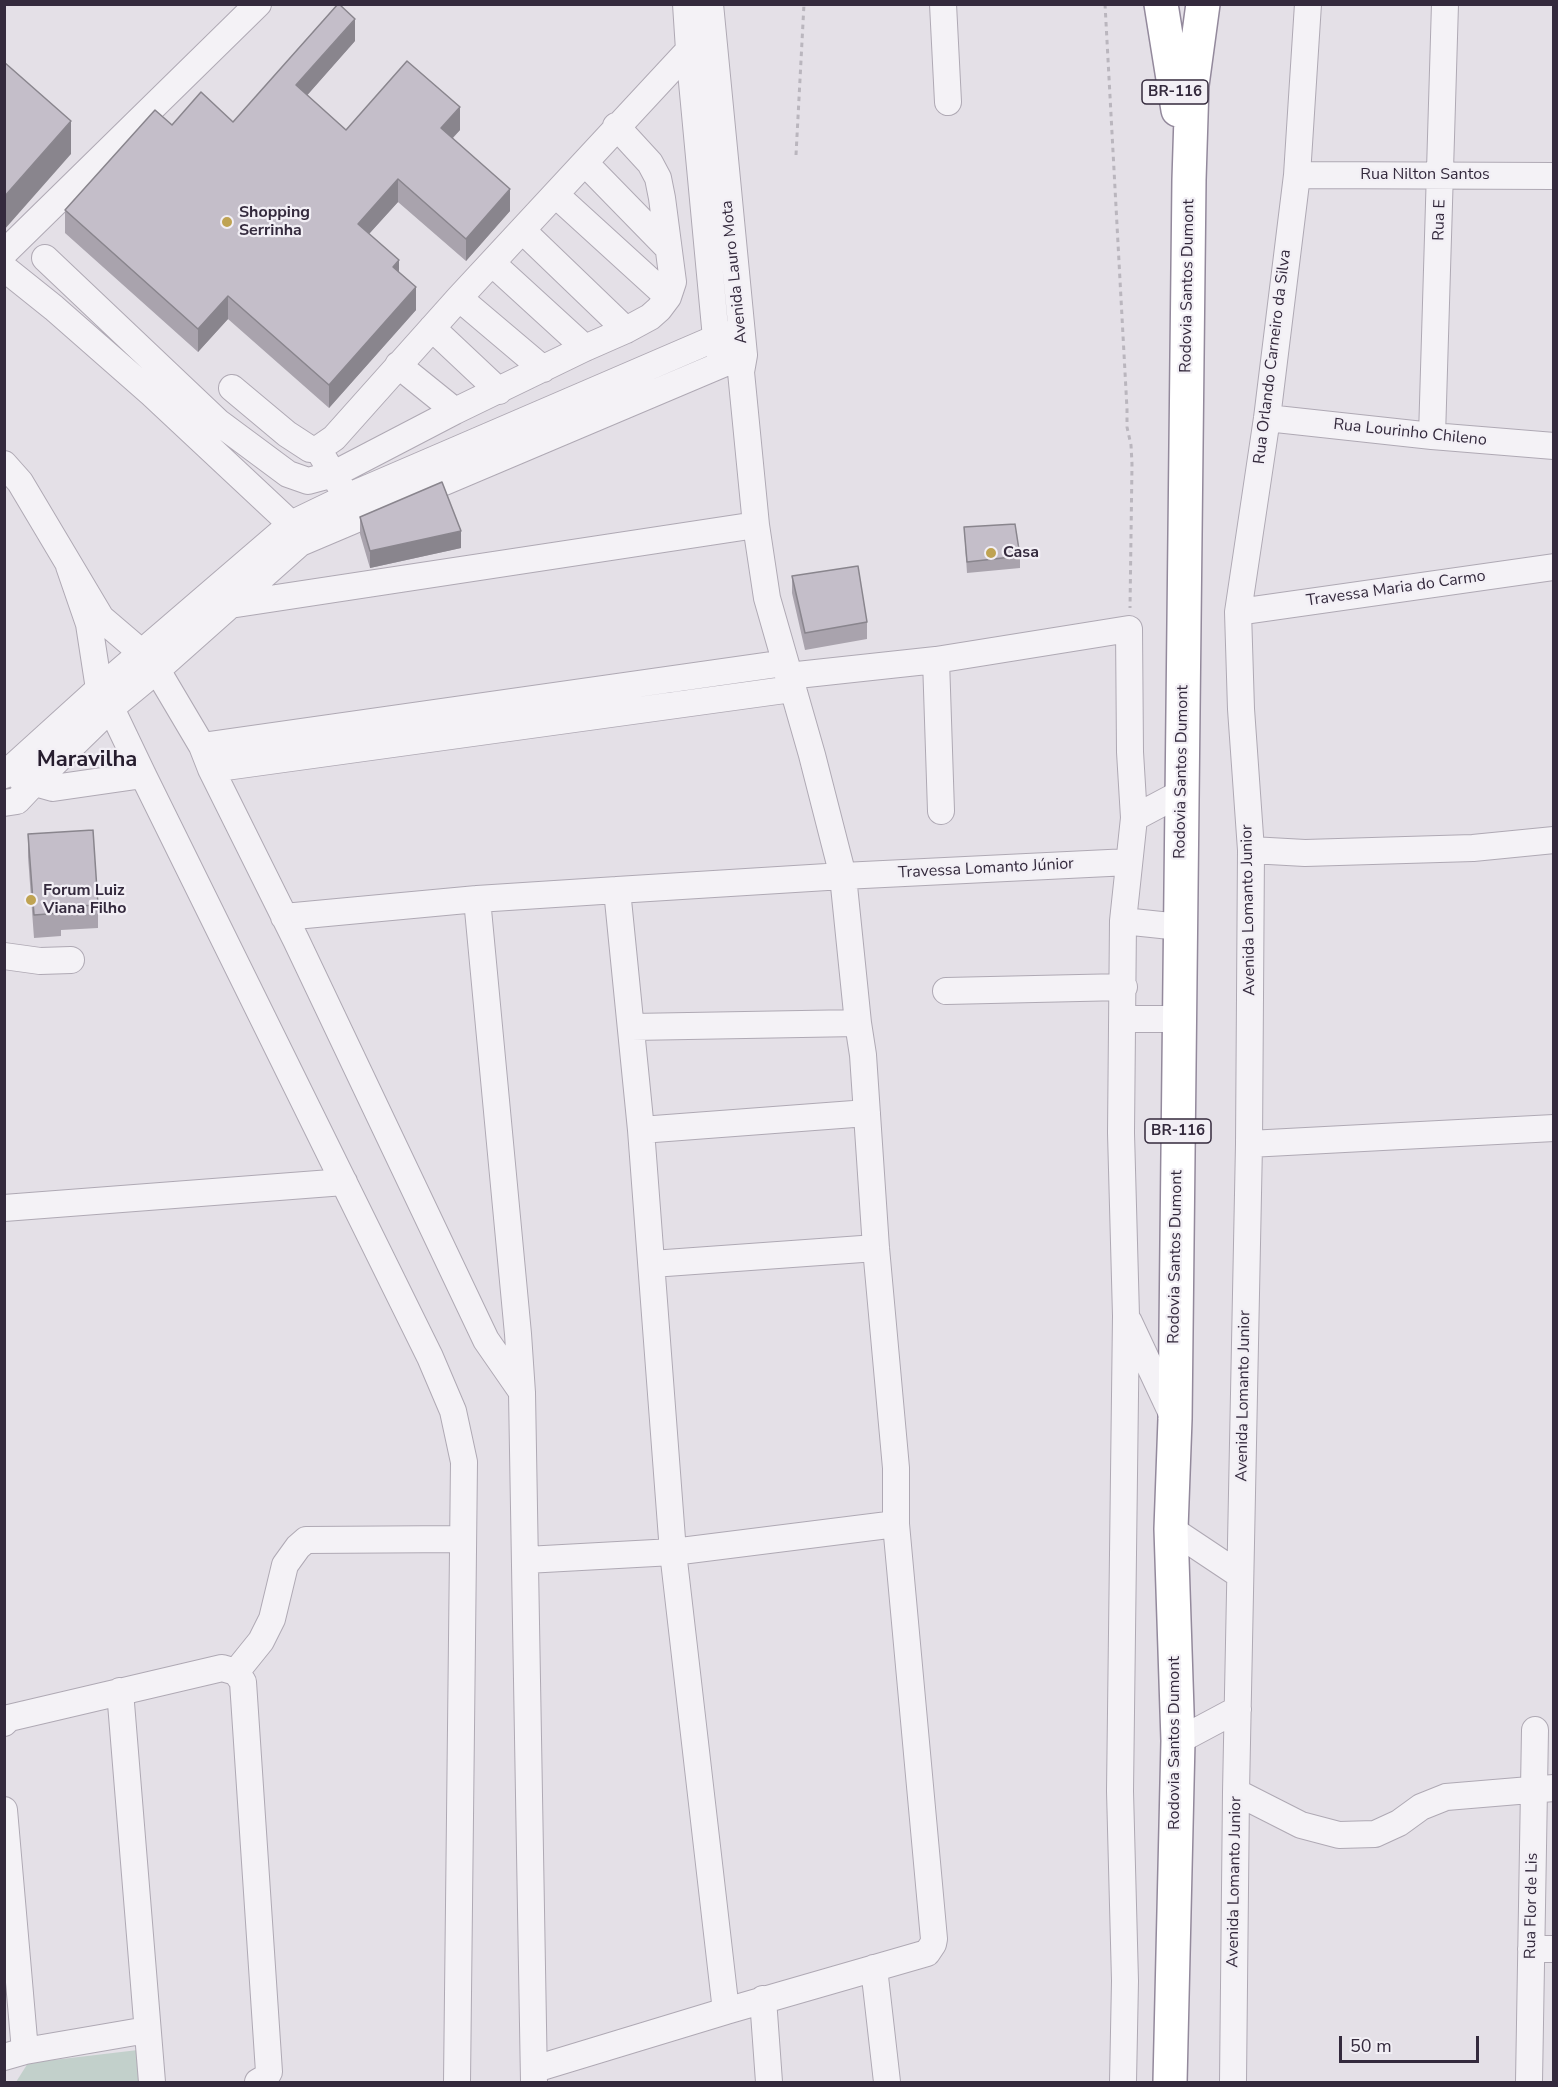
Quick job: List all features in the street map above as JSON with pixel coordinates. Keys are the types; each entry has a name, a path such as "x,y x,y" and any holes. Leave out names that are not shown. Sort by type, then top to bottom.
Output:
{"highway":[{"path":"1162,4 1169,16 1178,23 1189,24 1203,5"},
{"name":"Rodovia Santos Dumont","path":"1162,4 1189,180"},
{"name":"Rodovia Santos Dumont","path":"1170,2082 1178,1741 1172,1529 1189,180 1192,85 1203,5"}],"street":[{"path":"4,253 258,4"},
{"name":"Avenida Lauro Mota","path":"686,4 688,43 732,352"},
{"name":"Avenida Lauro Mota","path":"710,4 732,352"},
{"path":"943,4 948,102"},
{"name":"Rua Orlando Carneiro da Silva","path":"1241,709 1238,612 1267,418 1296,175 1308,4"},
{"name":"Rua E","path":"1432,436 1445,4"},
{"path":"232,388 287,434 310,449 318,449 334,438 459,298 585,163 688,43 713,39"},
{"path":"45,258 218,422 288,474 308,481 334,474 455,411 626,330 650,317 659,309 669,297 673,282 658,178 650,163 616,126"},
{"path":"585,163 668,248"},
{"name":"Rua Nilton Santos","path":"1296,175 1554,176"},
{"path":"556,195 669,297"},
{"path":"523,231 626,330"},
{"path":"492,263 585,348"},
{"path":"4,268 152,394 295,533"},
{"path":"459,298 543,369"},
{"path":"432,328 499,391"},
{"path":"6,775 105,699 295,533 732,352 766,598 812,755 843,876 863,1055 876,1248 896,1468 896,1524 934,1939 927,1953 763,1999 534,2076 522,1393 477,899"},
{"path":"398,365 455,411"},
{"name":"Rua Lourinho Chileno","path":"1267,418 1432,436 1554,446"},
{"path":"318,449 352,508"},
{"path":"4,464 20,482 101,618 150,661 207,758 486,1340 522,1393"},
{"path":"230,605 756,525"},
{"path":"150,661 230,605 295,533"},
{"path":"69,567 89,624 105,699 430,1357 453,1410 464,1462 457,2082"},
{"name":"Travessa Maria do Carmo","path":"1238,612 1554,567"},
{"path":"207,758 788,676 936,660 1130,629 1130,752 1134,819 1123,921 1121,1133 1126,1316 1120,1791 1125,1981 1123,2082"},
{"path":"936,660 941,811"},
{"path":"4,803 17,801 105,699"},
{"name":"Avenida Lomanto Junior","path":"1233,2082 1236,1792 1249,1144 1251,850 1241,709"},
{"path":"6,775 53,788 142,775"},
{"path":"1134,819 1181,793"},
{"path":"1251,850 1305,853 1473,848 1554,840"},
{"name":"Travessa Lomanto Júnior","path":"284,917 477,899 843,876 1129,862"},
{"path":"617,890 641,1130 673,1552 726,2011"},
{"path":"1123,921 1180,927"},
{"path":"4,956 40,961 71,960"},
{"path":"946,992 1124,987"},
{"path":"1123,1019 1179,1019"},
{"path":"632,1027 858,1023"},
{"path":"641,1130 867,1113"},
{"path":"1249,1144 1554,1128"},
{"path":"4,1208 344,1182"},
{"path":"651,1264 876,1248"},
{"path":"1126,1316 1175,1419"},
{"path":"526,1560 673,1552 896,1524"},
{"path":"1172,1529 1240,1575"},
{"path":"236,1672 261,1641 272,1619 285,1565 306,1540 462,1539"},
{"path":"4,1723 9,1718 222,1668 236,1672 243,1682 269,2072 266,2078 258,2082"},
{"path":"120,1691 152,2082"},
{"path":"1178,1741 1238,1709"},
{"name":"Rua Flor de Lis","path":"1529,2082 1542,1949 1544,1788 1535,1730"},
{"path":"1236,1792 1301,1825 1339,1835 1375,1834 1399,1823 1421,1807 1446,1797 1544,1788"},
{"path":"4,1810 15,2054 147,2030"},
{"path":"874,1968 887,2082"},
{"path":"763,1999 769,2082"}],"path":[{"path":"796,154 804,4"},
{"path":"1105,4 1127,400 1126,427 1131,455 1130,629"}],"shaded area":[{"path":"138,2050 145,2082 16,2082 28,2063"}],"building":[{"name":"Shopping Serrinha","path":"338,4 355,19 296,85 346,130 407,61 460,107 441,128 510,189 466,239 398,179 358,224 399,260 393,267 416,287 329,385 228,296 198,329 65,210 155,110 172,125 201,92 233,122"},
{"path":"4,62 71,121 4,197"},
{"path":"442,482 461,531 370,551 360,517"},
{"name":"Casa","path":"1015,524 1020,556 967,562 964,527"},
{"path":"858,566 867,622 805,633 792,576"},
{"path":"93,830 98,905 60,907 61,913 34,915 28,834"}],"place":[{"name":"Shopping Serrinha","path":"227,222"},
{"name":"Casa","path":"991,553"},
{"name":"Forum Luiz Viana Filho","path":"31,900"}],"district":[{"name":"Maravilha","path":"87,761"}]}
